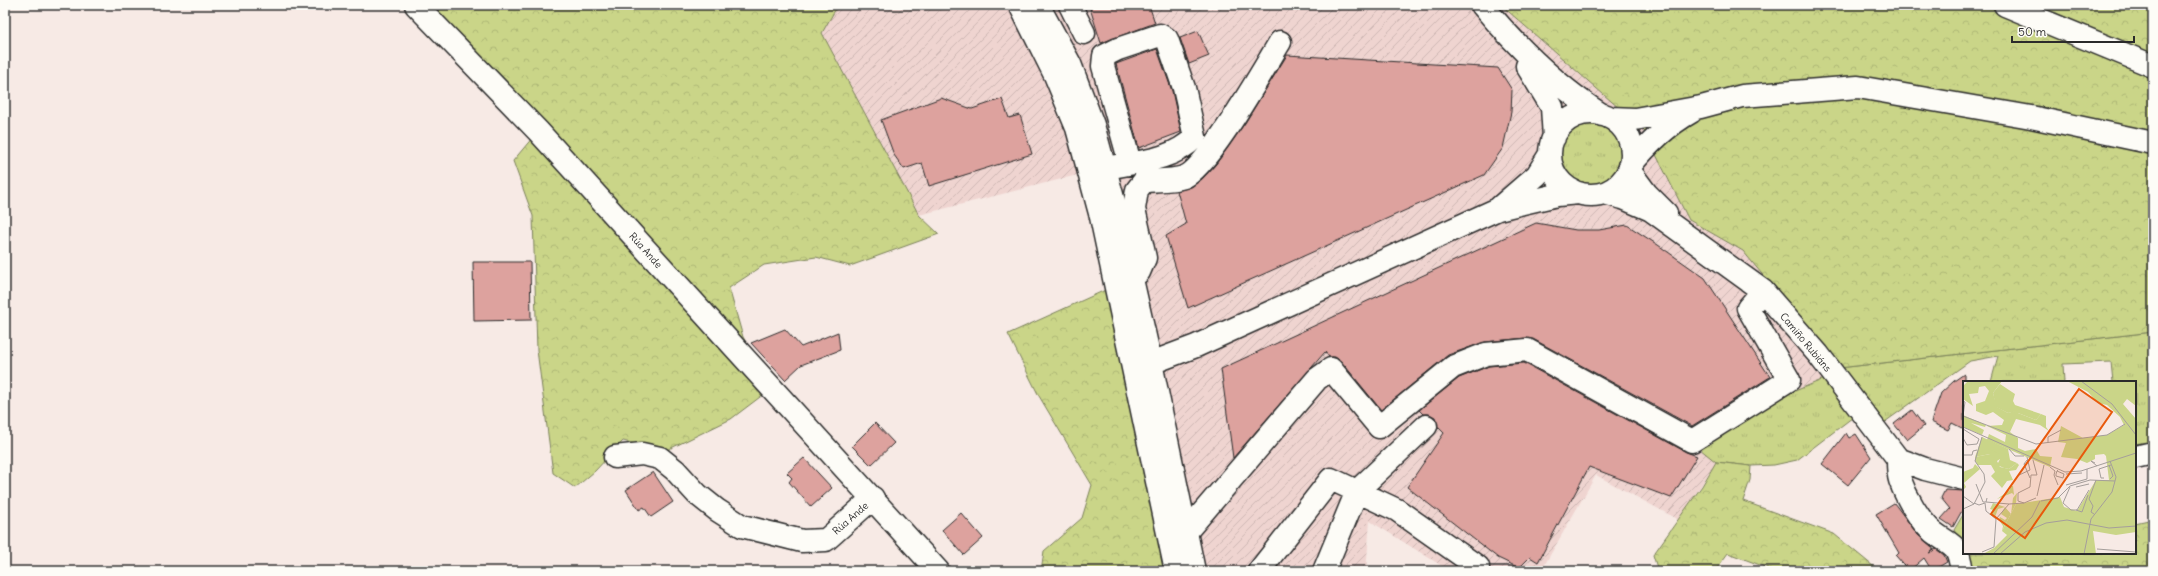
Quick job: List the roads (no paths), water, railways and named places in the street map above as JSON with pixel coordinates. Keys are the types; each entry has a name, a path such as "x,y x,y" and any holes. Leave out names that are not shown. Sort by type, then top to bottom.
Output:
{"main road":[{"name":"Rúa Ande","path":"416,5 538,131 938,571"},
{"path":"1020,5 1055,75 1110,215 1139,351 1151,363"},
{"path":"1038,5 1070,64 1093,125 1105,168 1151,363 1194,571"},
{"path":"1070,5 1084,33"},
{"path":"1482,5 1509,38 1555,82 1622,127 1629,139 1632,152 1630,168 1646,193 1697,242"},
{"path":"2004,5 2153,66"},
{"path":"1105,168 1168,156 1185,148 1195,137 1184,88 1167,40 1160,35 1118,48 1104,56 1103,66 1130,163"},
{"path":"1509,38 1552,107 1552,146 1556,174 1562,182 1579,193 1587,195 1604,193 1623,198 1651,210 1697,242"},
{"path":"1132,278 1139,272 1145,258 1134,209 1137,190 1144,181 1184,177 1197,169 1223,134 1280,42"},
{"path":"1498,209 1537,175 1560,128 1568,120 1579,115 1590,113 1635,119 1742,96 1858,87 2031,117 2153,143"},
{"path":"1604,193 1623,180 1645,148 1681,118 1701,106"},
{"path":"1077,128 1101,217 1176,571"},
{"path":"1151,363 1196,346 1498,209 1557,195 1579,193"},
{"name":"Camiño Rubiáns","path":"1697,242 1763,291 1818,354 1898,459"},
{"path":"1186,532 1317,379 1331,369 1379,427 1453,367 1486,354 1527,350 1692,441 1789,380 1748,308 1763,291"},
{"path":"1151,363 1146,379 1163,464 1165,522"},
{"path":"1324,571 1357,491 1426,426"},
{"path":"2136,457 2153,453"},
{"name":"Rúa Ande","path":"615,457 642,454 660,458 675,470 697,494 717,510 742,526 802,541 826,540 873,498"},
{"path":"1962,571 1959,554 1951,543 1932,531 1915,509 1900,479 1898,459 1925,469 1963,478"},
{"path":"1258,571 1331,479 1397,510 1478,567"}]}
